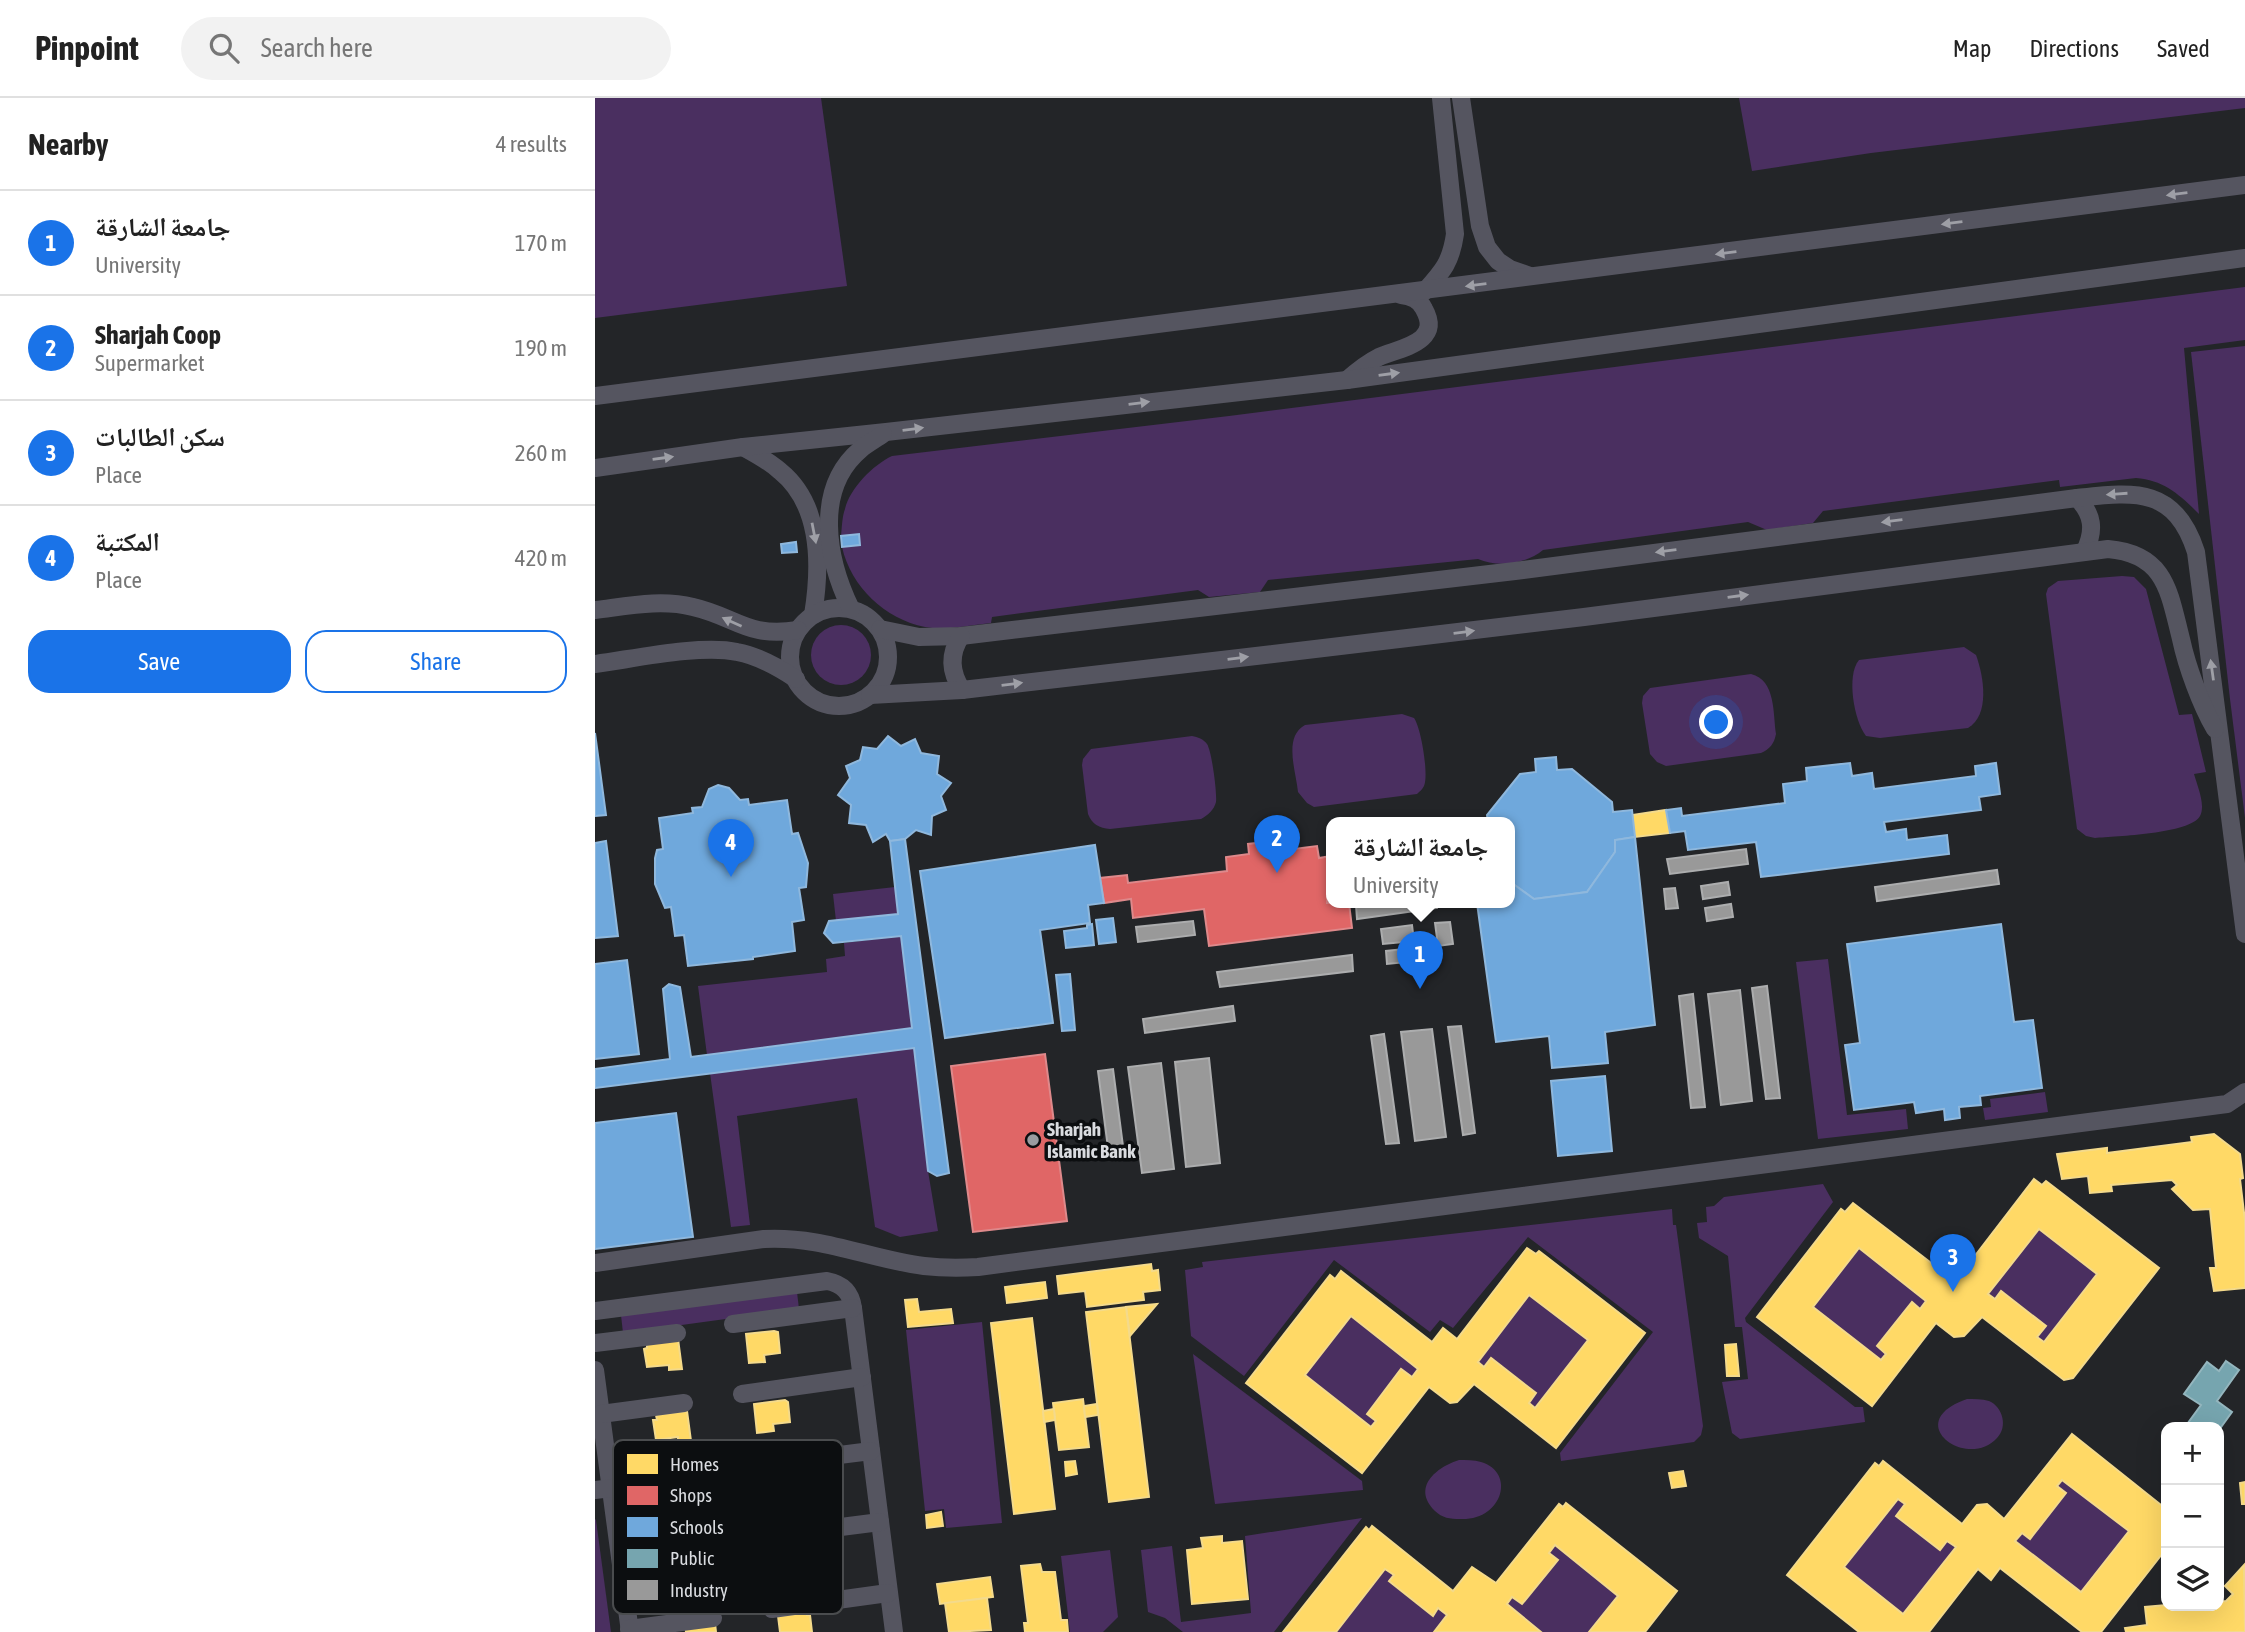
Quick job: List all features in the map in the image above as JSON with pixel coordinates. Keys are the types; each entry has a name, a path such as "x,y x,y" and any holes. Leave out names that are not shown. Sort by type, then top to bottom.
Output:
{"street":[{"path":"1425,291 1446,268 1453,253 1455,234 1441,98"},
{"path":"1461,98 1480,226 1487,247 1498,261 1510,269 1534,278"},
{"path":"1448,169 1471,166"},
{"path":"595,396 2245,185"},
{"path":"595,468 743,447 1347,380 2245,258"},
{"path":"1347,380 1369,362 1412,347 1423,338 1428,324 1425,309 1414,298 1399,294"},
{"path":"813,615 825,561 831,496 848,462 860,449 886,432"},
{"path":"743,447 781,471 804,499 825,561 851,609"},
{"path":"880,629 919,637 961,636 1515,571 2077,498 2127,493 2152,498 2168,507 2182,520 2191,535 2196,552 2245,934"},
{"path":"804,499 831,496"},
{"path":"2077,498 2085,506 2092,528 2085,551"},
{"path":"870,695 962,690 1559,620 2085,551 2122,550 2137,555 2157,570 2171,596 2181,640 2204,708 2221,738"},
{"path":"595,610 674,603 713,613 747,629 782,632 798,629"},
{"path":"595,664 711,649 723,650 757,657 777,666 810,695 829,705 844,706 870,695 883,678 889,656 880,629 867,616 851,609 838,607 813,615 798,629 791,646 790,663 796,680"},
{"path":"961,636 956,643 951,662 952,672 962,690"},
{"path":"595,1263 787,1238 828,1243 923,1266 978,1267 2214,1106 2227,1104 2245,1092"},
{"path":"595,1311 827,1281 835,1282 848,1292 853,1308 894,1632"},
{"path":"733,1324 853,1308"},
{"path":"595,1343 677,1333"},
{"path":"595,1370 601,1414 603,1489 613,1528"},
{"path":"742,1394 862,1377"},
{"path":"601,1414 684,1403"},
{"path":"843,1455 871,1451"},
{"path":"843,1527 880,1522"},
{"path":"843,1599 888,1593"},
{"path":"630,1630 713,1618"}],"shaded area":[{"path":"595,98 821,98 847,286 595,318"},
{"path":"1739,98 2245,98 2245,108 1871,153 1752,171"},
{"path":"2245,287 2245,340 2184,348 2199,514 2171,490 2146,479 2060,487 2059,480 1823,511 1813,523 1767,530 1748,522 1543,550 1528,559 1512,563 1494,563 1478,559 1268,580 1260,592 1209,597 1198,590 992,617 991,623 941,628 910,623 884,609 872,599 853,575 842,547 860,545 859,535 841,536 844,512 852,493 870,471 892,456"},
{"path":"2245,346 2245,818 2191,352"},
{"path":"2134,577 2146,589 2179,715 2192,714 2206,772 2194,774 2202,811 2193,822 2182,827 2152,833 2095,838 2086,836 2077,829 2046,594 2048,588 2058,581"},
{"path":"835,625 847,625 866,638 871,655 869,667 858,680 847,685 835,685 816,672 811,661 811,649 824,630"},
{"path":"1964,647 1976,655 1983,684 1982,705 1975,722 1968,728 1880,738 1866,736 1858,720 1853,698 1853,676 1859,660"},
{"path":"1751,674 1765,683 1772,699 1776,734 1767,750 1666,766 1657,762 1650,754 1642,703 1643,696 1650,688"},
{"path":"1402,714 1414,718 1422,741 1425,780 1424,786 1417,794 1314,807 1307,803 1298,792 1294,765 1293,746 1298,730 1305,725"},
{"path":"1192,736 1205,742 1211,755 1216,802 1208,814 1201,819 1110,829 1094,823 1088,814 1082,765 1091,749"},
{"path":"895,887 898,914 836,921 833,894"},
{"path":"901,936 912,1028 707,1055 698,986 827,972 826,959 845,956 844,943"},
{"path":"1828,959 1847,1115 1906,1109 1908,1129 1818,1139 1796,962"},
{"path":"914,1048 928,1171 938,1231 900,1237 875,1227 857,1098 737,1116 750,1225 731,1227 710,1073"},
{"path":"2045,1092 2048,1112 1985,1120 1983,1108 1991,1107 1990,1099"},
{"path":"1823,1184 1833,1202 1745,1318 1746,1322 1855,1407 1863,1407 1865,1422 1740,1439 1732,1433 1722,1382 1748,1379 1742,1327 1735,1327 1728,1256 1699,1238 1697,1223 1707,1222 1706,1207 1714,1206 1724,1197"},
{"path":"1672,1209 1703,1426 1701,1435 1694,1442 1561,1461 1560,1453 1653,1332 1528,1237 1453,1328 1440,1320 1430,1332 1334,1260 1244,1376 1191,1336 1185,1270 1203,1267 1202,1262"},
{"path":"2039,1229 2097,1274 2044,1342 2037,1337 2046,1326 2002,1291 1995,1299 1988,1294"},
{"path":"1859,1248 1926,1301 1920,1309 1911,1303 1877,1346 1886,1354 1881,1360 1813,1307"},
{"path":"797,1292 799,1309 623,1333 621,1315"},
{"path":"1529,1295 1588,1340 1535,1408 1529,1403 1536,1392 1492,1358 1484,1367 1478,1362"},
{"path":"1351,1316 1418,1369 1412,1377 1401,1370 1367,1413 1376,1421 1371,1427 1305,1375"},
{"path":"982,1322 1002,1523 946,1528 944,1509 925,1511 906,1330"},
{"path":"1193,1354 1362,1481 1363,1490 1215,1504"},
{"path":"1967,1399 1989,1401 2001,1412 2003,1423 2000,1433 1984,1447 1970,1449 1957,1446 1946,1440 1939,1430 1939,1419 1948,1409"},
{"path":"1459,1460 1481,1462 1492,1467 1499,1475 1500,1495 1495,1504 1475,1518 1443,1517 1428,1502 1426,1486 1430,1479 1435,1473"},
{"path":"2062,1480 2129,1531 2081,1592 2015,1541 2022,1533 2030,1539 2066,1493 2057,1486"},
{"path":"1898,1499 1905,1504 1897,1516 1939,1550 1947,1541 1956,1547 1903,1614 1844,1567"},
{"path":"1362,1518 1274,1632 1183,1632 1165,1618 1148,1612 1141,1550 1172,1546 1181,1622 1251,1613 1245,1536"},
{"path":"596,1520 611,1632 595,1632"},
{"path":"1555,1545 1618,1596 1589,1632 1541,1632 1507,1604 1512,1597 1522,1604 1557,1560 1549,1553"},
{"path":"1110,1550 1118,1617 1103,1632 1070,1632 1061,1556"},
{"path":"1385,1569 1394,1575 1389,1582 1432,1616 1438,1608 1447,1615 1434,1632 1336,1632"}],"building: Homes":[{"path":"1666,810 1670,833 1635,837 1632,815"},
{"path":"2214,1134 2240,1154 2245,1221 2245,1288 2214,1291 2210,1268 2216,1268 2210,1209 2193,1210 2172,1189 2177,1185 2172,1180 2111,1185 2112,1191 2090,1193 2088,1176 2062,1179 2057,1154 2107,1148 2107,1153 2192,1142 2191,1137"},
{"path":"2034,1179 2042,1185 2046,1181 2159,1268 2073,1378 2064,1380 1982,1317 1964,1336 1954,1337 1936,1323 1872,1406 1757,1317 1841,1209 1845,1212 1853,1203 1943,1272 1951,1261 1964,1270","holes":["2039,1229 2097,1274 2044,1342 2037,1337 2046,1326 2001,1291 1995,1299 1988,1294","1859,1248 1926,1301 1920,1309 1912,1302 1877,1346 1886,1354 1881,1360 1813,1307"]},
{"path":"1527,1248 1536,1254 1539,1251 1645,1333 1556,1448 1474,1384 1457,1402 1450,1403 1429,1387 1362,1473 1246,1383 1330,1275 1335,1279 1341,1271 1432,1342 1443,1328 1457,1339","holes":["1529,1295 1588,1340 1535,1408 1529,1403 1536,1393 1491,1358 1484,1367 1478,1362","1351,1316 1418,1369 1412,1377 1401,1369 1367,1414 1376,1421 1371,1427 1305,1375"]},
{"path":"1151,1264 1152,1271 1158,1270 1160,1290 1143,1292 1144,1300 1087,1307 1085,1291 1059,1294 1057,1276"},
{"path":"1045,1282 1047,1298 1007,1303 1005,1287"},
{"path":"917,1299 919,1312 951,1309 953,1323 908,1327 905,1300"},
{"path":"1157,1304 1130,1336 1126,1307"},
{"path":"1126,1307 1149,1497 1109,1502 1086,1312"},
{"path":"1032,1318 1055,1509 1014,1514 991,1323"},
{"path":"778,1332 780,1353 764,1355 765,1362 749,1363 746,1334"},
{"path":"678,1339 682,1369 669,1370 669,1365 647,1367 644,1349 647,1348 647,1343"},
{"path":"1736,1344 1739,1376 1727,1376 1725,1345"},
{"path":"1083,1399 1089,1447 1059,1450 1053,1403"},
{"path":"785,1400 788,1402 790,1422 773,1424 774,1431 757,1433 754,1404"},
{"path":"1097,1404 1098,1415 1085,1417 1084,1406"},
{"path":"1054,1409 1055,1420 1044,1422 1043,1411"},
{"path":"687,1411 691,1440 678,1440 678,1437 656,1440 653,1420 657,1420 656,1415"},
{"path":"2072,1434 2161,1505 2161,1555 2101,1632 2082,1632 2000,1568 1991,1580 1978,1569 1929,1632 1859,1632 1787,1575 1875,1463 1879,1466 1883,1461 1962,1524 1977,1505 1987,1504 2004,1519","holes":["2062,1480 2129,1531 2081,1592 2015,1541 2022,1533 2030,1539 2066,1493 2057,1486","1898,1499 1905,1504 1896,1516 1940,1550 1947,1541 1956,1547 1903,1614 1844,1567"]},
{"path":"1075,1461 1077,1474 1066,1476 1065,1462"},
{"path":"1683,1471 1686,1486 1672,1488 1669,1473"},
{"path":"2245,1482 2245,1504 2242,1504 2240,1483"},
{"path":"1566,1503 1677,1591 1645,1632 1589,1632 1618,1596 1555,1545 1549,1553 1558,1560 1522,1604 1512,1597 1507,1604 1541,1632 1434,1632 1447,1615 1438,1608 1433,1616 1389,1581 1394,1575 1385,1569 1336,1632 1283,1632 1366,1527 1369,1530 1372,1526 1453,1591 1472,1567 1496,1583 1559,1504 1563,1507"},
{"path":"941,1512 943,1526 927,1528 926,1515"},
{"path":"1222,1536 1222,1543 1242,1541 1248,1599 1192,1604 1187,1550 1203,1548 1201,1538"},
{"path":"1040,1564 1042,1572 1055,1572 1061,1620 1067,1620 1068,1632 1025,1632 1024,1623 1028,1623 1021,1566"},
{"path":"2244,1565 2245,1632 2126,1632 2125,1628 2147,1625 2145,1607 2161,1605 2161,1611 2224,1611 2224,1601 2233,1594 2225,1586"},
{"path":"990,1577 993,1597 940,1604 937,1584"},
{"path":"987,1598 991,1630 949,1632 945,1603"},
{"path":"810,1615 812,1632 780,1632 778,1616"},
{"path":"715,1623 716,1632 686,1632 685,1626"}],"building: Shops":[{"path":"1293,839 1294,849 1317,846 1319,858 1326,857 1326,908 1350,908 1352,928 1209,946 1204,909 1133,918 1131,899 1104,903 1100,878 1127,875 1128,883 1227,871 1226,857 1249,854 1248,844"},
{"path":"1045,1054 1067,1221 973,1232 951,1066"}],"building: Schools":[{"path":"859,534 860,545 842,547 841,536"},
{"path":"796,542 797,552 782,553 781,544"},
{"path":"595,733 606,815 595,816"},
{"path":"888,736 901,746 915,739 921,753 939,756 937,774 951,783 941,796 946,810 932,816 931,835 916,830 905,839 890,841 886,834 873,842 866,825 849,823 851,805 838,795 850,778 846,766 860,760 863,747 877,749"},
{"path":"1556,757 1557,770 1572,769 1612,802 1613,812 1632,810 1635,837 1615,840 1615,852 1587,892 1534,899 1515,885 1515,817 1487,817 1520,774 1536,772 1535,759"},
{"path":"1850,763 1852,776 1872,773 1874,789 1976,776 1975,766 1996,763 2000,794 1979,797 1981,810 1884,822 1886,832 1906,829 1907,840 1947,835 1949,854 1761,877 1756,842 1688,850 1685,831 1670,833 1666,810 1681,808 1682,816 1785,803 1783,784 1807,781 1806,768"},
{"path":"718,785 729,788 740,800 748,799 749,805 787,800 792,834 798,833 808,863 806,887 799,888 804,920 792,922 795,951 688,966 684,935 675,936 671,907 665,908 655,884 655,858 657,850 663,849 659,818 693,813 692,808 702,807 709,789"},
{"path":"1635,837 1655,1025 1605,1032 1608,1063 1552,1068 1549,1036 1496,1042 1478,908 1515,908 1515,885 1534,899 1587,892 1615,852 1615,840"},
{"path":"905,839 949,1173 937,1176 928,1171 914,1048 595,1088 595,1069 670,1059 663,989 669,984 680,987 691,1057 912,1028 901,936 833,943 824,933 829,921 898,914 890,841"},
{"path":"606,841 618,936 595,938 595,843"},
{"path":"1095,845 1104,903 1088,905 1090,923 1040,930 1053,1023 945,1038 920,871"},
{"path":"1113,918 1116,942 1099,944 1096,920"},
{"path":"1092,924 1094,945 1066,948 1064,931 1087,928 1087,925"},
{"path":"2001,924 2014,1022 2033,1020 2042,1088 1980,1096 1981,1105 1959,1107 1960,1118 1945,1120 1944,1109 1916,1113 1914,1102 1854,1110 1845,1045 1860,1043 1847,944"},
{"path":"627,960 639,1054 595,1059 595,964"},
{"path":"1070,974 1075,1030 1062,1031 1056,975"},
{"path":"1605,1076 1612,1151 1558,1156 1551,1081"},
{"path":"676,1113 693,1237 595,1249 595,1123"}],"building: Public":[{"path":"2226,1361 2239,1370 2217,1401 2232,1412 2224,1423 2189,1422 2201,1405 2184,1394 2207,1362 2219,1371"}],"building: Industry":[{"path":"1746,849 1748,864 1670,874 1667,859"},
{"path":"1997,870 1999,884 1877,901 1875,887"},
{"path":"1728,882 1730,895 1703,899 1701,886"},
{"path":"1675,888 1678,908 1666,909 1664,889"},
{"path":"1731,904 1733,917 1707,921 1705,908"},
{"path":"1356,908 1437,908 1357,919"},
{"path":"1193,921 1195,935 1138,942 1136,927"},
{"path":"1450,922 1453,944 1438,946 1435,923"},
{"path":"1412,925 1414,941 1383,944 1381,929"},
{"path":"1414,948 1416,961 1387,964 1386,951"},
{"path":"1352,955 1353,971 1220,987 1217,972"},
{"path":"1767,986 1780,1098 1766,1099 1752,988"},
{"path":"1740,990 1752,1101 1721,1105 1708,994"},
{"path":"1693,994 1705,1107 1691,1108 1679,996"},
{"path":"1233,1006 1235,1021 1145,1033 1143,1019"},
{"path":"1461,1026 1475,1133 1463,1135 1448,1027"},
{"path":"1432,1029 1446,1137 1415,1141 1401,1032"},
{"path":"1384,1034 1399,1143 1386,1144 1371,1036"},
{"path":"1209,1058 1220,1163 1186,1167 1175,1062"},
{"path":"1161,1063 1174,1169 1142,1173 1128,1067"},
{"path":"1113,1069 1124,1154 1109,1156 1098,1071"}],"place":[{"name":"Sharjah Coop","path":"1277,873"},
{"name":"المكتبة","path":"731,877"},
{"name":"جامعة الشارقة","path":"1420,989"},
{"name":"Sharjah Islamic Bank","path":"1033,1140"},
{"name":"سكن الطالبات","path":"1953,1292"}]}
